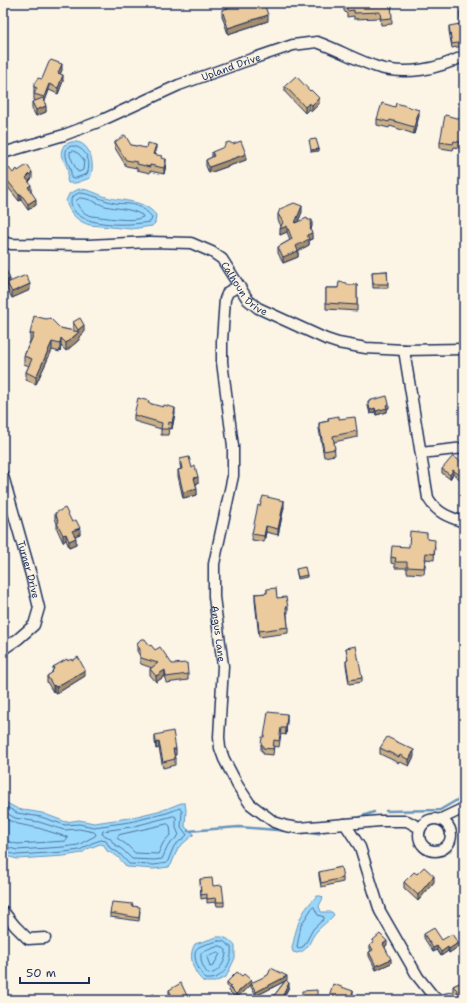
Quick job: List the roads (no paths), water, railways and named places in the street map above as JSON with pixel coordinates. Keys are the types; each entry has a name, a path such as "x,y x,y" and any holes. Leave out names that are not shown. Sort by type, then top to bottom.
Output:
{"street":[{"name":"Upland Drive","path":"3,153 64,135 98,122 179,85 299,44 316,42 378,67 400,70 431,69 464,56"},
{"name":"Calhoun Drive","path":"3,242 11,244 88,245 150,242 191,243 207,250 222,260 248,300 258,308 326,339 351,346 404,350 464,349"},
{"name":"Angus Lane","path":"239,286 228,292 225,299 222,341 222,362 231,423 234,461 232,482 214,564 214,597 223,666 219,737 220,748 238,786 250,804 274,822 299,828 380,820 407,821 420,828"},
{"path":"404,350 428,498 444,515 464,522"},
{"path":"421,453 464,448"},
{"name":"Turner Drive","path":"3,476 39,608 34,624 18,639 3,649"},
{"path":"441,819 464,808"},
{"path":"435,818 441,819 450,829 452,834 451,840 448,845 441,850 436,852 428,850 422,846 418,838 420,828 423,823 429,820 435,818"},
{"path":"345,824 360,847 380,911 418,977 434,997 444,999"},
{"path":"3,911 28,939 44,938"}],"water":[{"path":"71,142 83,144 87,148 92,160 92,172 90,178 76,183 68,183 68,169 61,154 64,145"},
{"path":"79,189 113,199 133,202 145,206 156,215 155,223 152,226 131,229 86,224 72,213 66,201 69,194"},
{"path":"3,801 18,809 42,813 66,822 79,820 94,823 129,818 185,803 185,827 194,834 178,848 169,867 154,869 127,867 117,856 107,851 104,845 100,844 87,849 82,853 64,856 17,859 3,855"},
{"path":"317,896 321,896 323,898 319,906 321,912 332,912 334,915 314,934 304,950 297,953 293,952 292,948 295,933 302,914"},
{"path":"217,937 227,939 235,946 235,958 226,977 215,982 204,982 200,979 193,964 193,949 195,944"}],"waterway":[{"path":"386,811 440,810 464,796"},
{"path":"357,818 374,812"},
{"path":"188,831 239,827 289,831"},
{"path":"302,832 317,834 326,830"}]}
